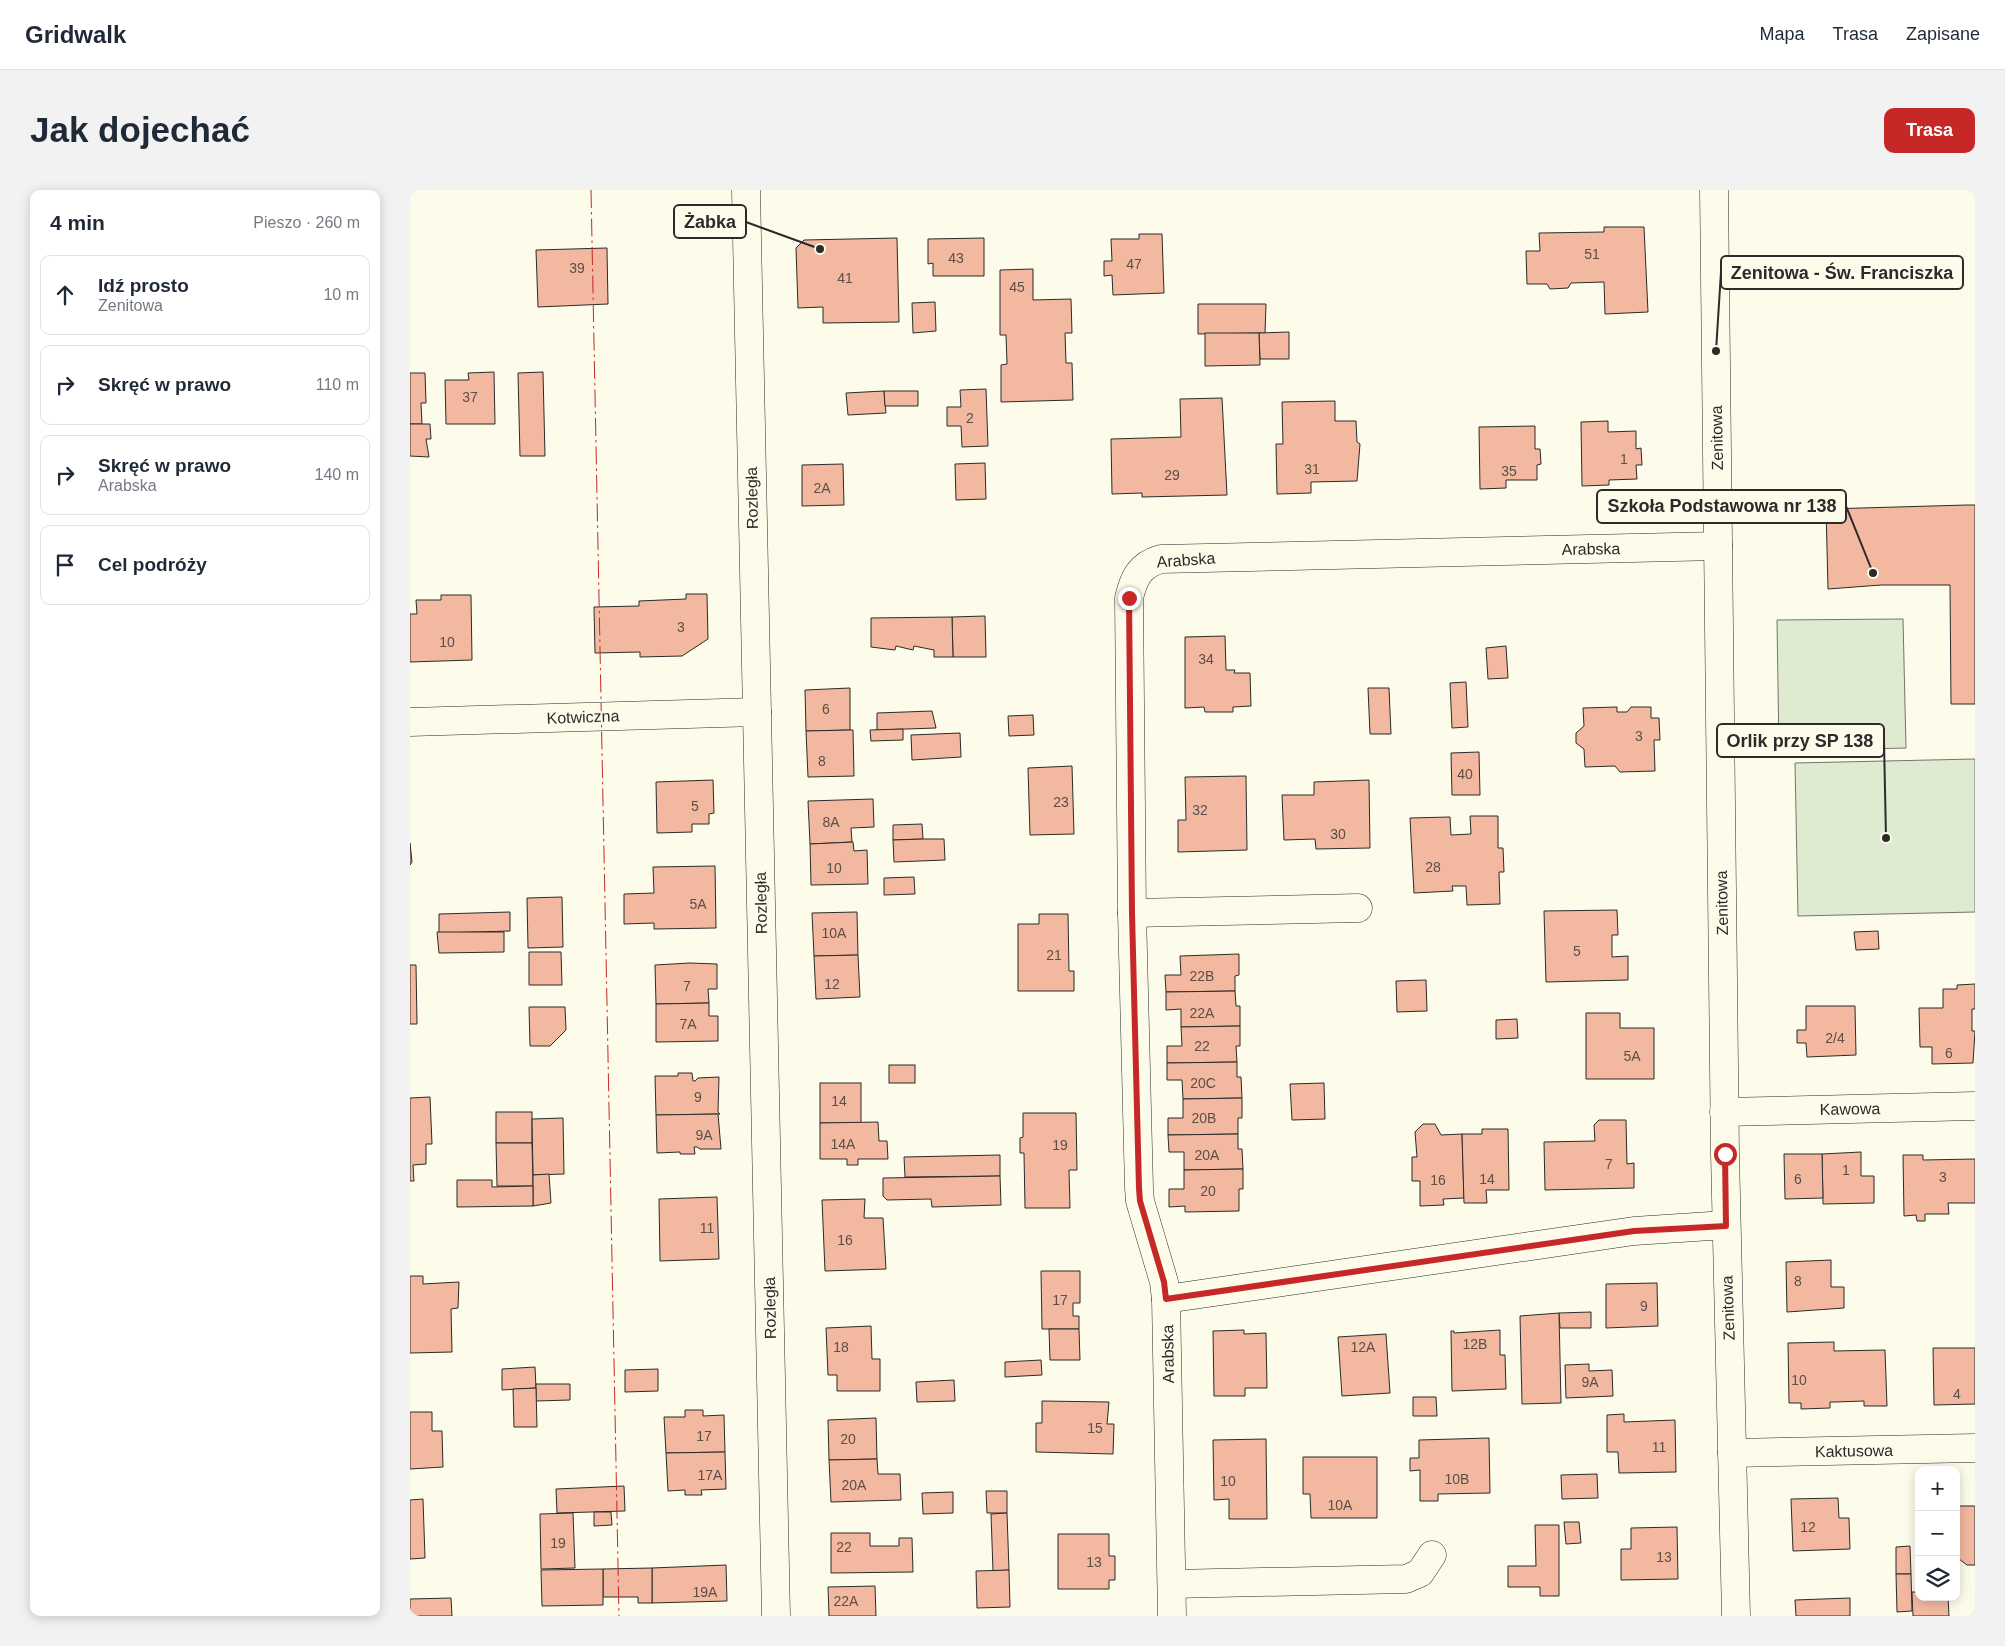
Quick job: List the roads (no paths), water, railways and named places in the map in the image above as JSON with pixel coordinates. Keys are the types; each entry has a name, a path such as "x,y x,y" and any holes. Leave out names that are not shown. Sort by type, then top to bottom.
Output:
{"street":[{"name":"Rozległa","path":"746,190 776,1616"},
{"name":"Zenitowa","path":"1714,190 1724,1112 1736,1616"},
{"name":"Arabska","path":"1172,1616 1166,1299 1164,1282 1140,1201 1132,913 1129,598 1140,569 1150,562 1161,559 1718,546"},
{"name":"Kotwiczna","path":"410,722 757,712"},
{"path":"1132,913 1358,908"},
{"name":"Kawowa","path":"1724,1112 1975,1106"},
{"path":"1166,1299 1634,1231 1726,1226"},
{"name":"Kaktusowa","path":"1732,1453 1975,1448"},
{"path":"1172,1584 1406,1579 1420,1573 1432,1555"}],"place":[{"name":"Żabka","path":"820,249"},
{"name":"Zenitowa - Św. Franciszka","path":"1716,351"},
{"name":"Szkoła Podstawowa nr 138","path":"1873,573"},
{"name":"Orlik przy SP 138","path":"1886,838"}]}
